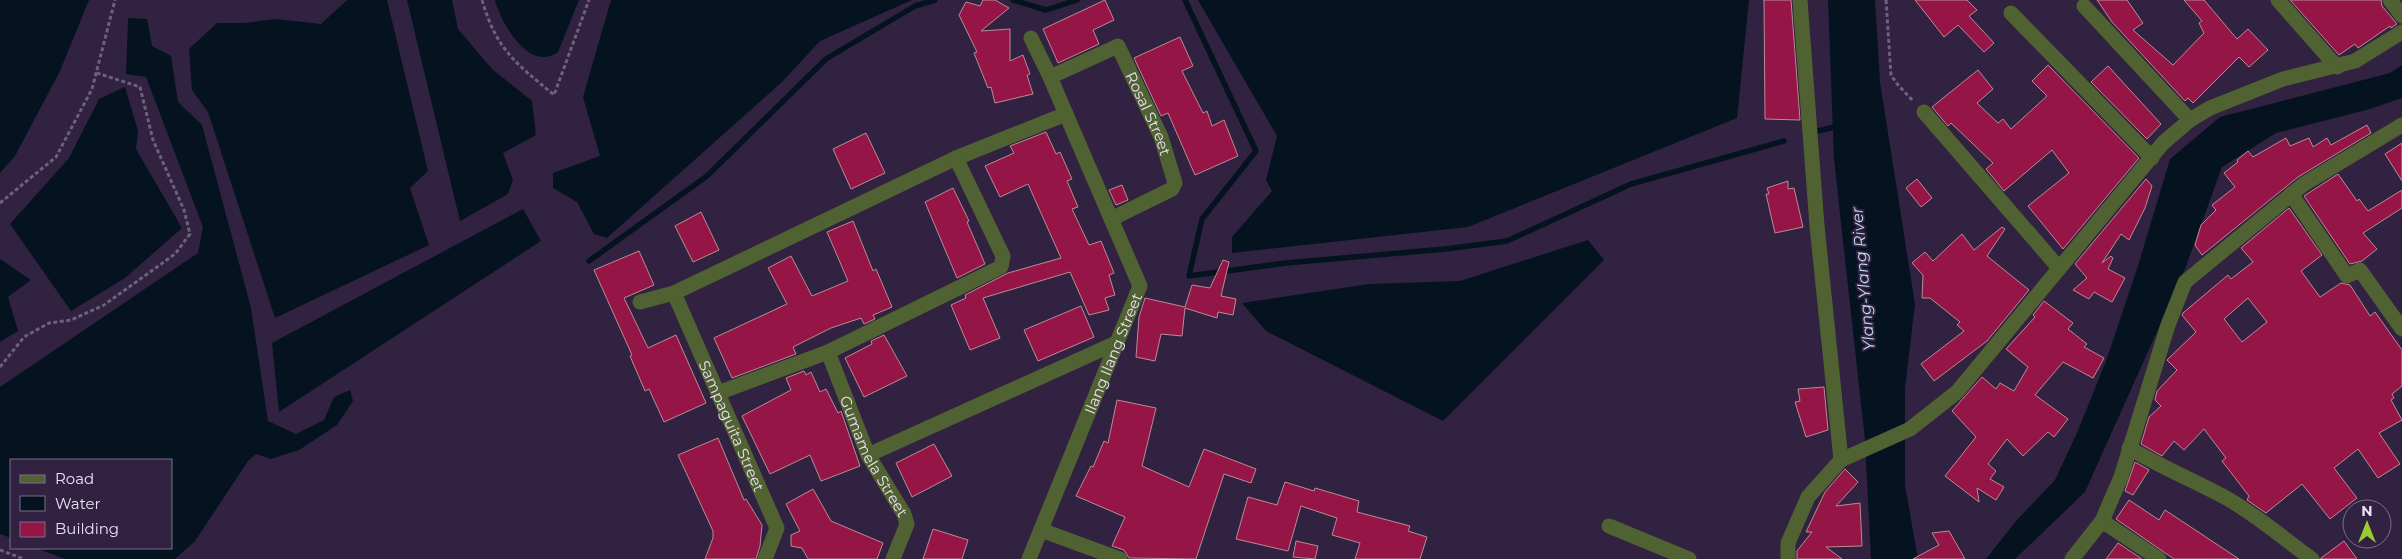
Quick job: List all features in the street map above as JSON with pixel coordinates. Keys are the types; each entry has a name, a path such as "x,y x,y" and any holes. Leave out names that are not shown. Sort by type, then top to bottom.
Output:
{"street":[{"path":"1800,0 1817,226 1841,460"},
{"path":"2278,0 2337,67"},
{"path":"2390,0 2402,16"},
{"path":"2084,6 2190,120"},
{"path":"2011,13 2152,158"},
{"path":"1788,559 1788,543 1808,497 1841,460 1910,428 1957,392 2163,143 2190,120 2210,108 2284,79 2355,61 2389,42 2402,32"},
{"name":"Ilang Ilang Street","path":"1029,559 1140,286 1050,77 1031,38"},
{"name":"Rosal Street","path":"1050,77 1118,46 1161,136 1175,183 1172,188 1111,219"},
{"path":"1924,112 2059,268"},
{"path":"640,302 674,293 956,158 1066,114"},
{"path":"2072,559 2102,521 2120,477 2168,324 2185,282 2304,184 2402,125"},
{"path":"718,393 828,352 1001,267 1003,256 956,158"},
{"path":"2291,194 2347,276 2360,270 2402,329"},
{"name":"Sampaguita Street","path":"674,293 777,528 766,559"},
{"path":"868,455 1116,343"},
{"name":"Gumamela Street","path":"828,352 868,455 904,514 906,524 893,559"},
{"path":"2129,448 2163,468 2240,507 2312,559"},
{"path":"2102,521 2159,559"},
{"path":"1609,526 1689,559"},
{"path":"1041,530 1120,559"}],"path":[{"path":"0,203 56,157 92,89 116,0"},
{"path":"482,0 490,28 510,58 554,96 589,0"},
{"path":"1886,0 1891,75 1898,86 1924,112"},
{"path":"0,367 24,337 49,323 70,320 104,305 175,254 190,234 184,210 153,140 140,87 97,73"},
{"path":"0,550 24,559"}],"water":[{"path":"0,0 89,0 60,71 15,156 0,173"},
{"path":"347,0 387,0 428,171 410,188 429,245 275,318 208,112 192,90 189,49 217,23 245,23 275,19 321,24"},
{"path":"407,0 452,0 458,29 492,69 532,101 536,135 503,153 513,180 508,194 460,221"},
{"path":"495,0 579,0 558,52 547,57 537,56 527,51 518,42 503,21"},
{"path":"611,0 912,0 820,41 783,81 607,238 594,234 577,202 553,188 553,173 600,156 583,97"},
{"path":"1198,0 1749,0 1737,118 1468,227 1232,253 1232,237 1272,191 1266,180 1277,136"},
{"name":"Ylang-Ylang River","path":"1828,0 1875,0 1880,82 1915,304 1905,388 1905,485 1918,559 1871,559 1865,440 1834,159"},
{"path":"128,18 147,19 152,46 171,56 178,102 202,125 251,308 268,421 296,434 324,420 334,397 350,390 353,401 337,425 299,450 271,459 256,454 248,461 195,541 175,559 65,559 39,549 172,549 172,459 10,459 10,538 0,534 0,387 198,253 203,227 146,77 126,74"},
{"path":"2402,65 2402,98 2370,109 2276,133 2222,167 2185,269 2085,492 2015,559 1986,559 2016,521 2055,480 2077,433 2106,361 2138,266 2170,159 2220,117 2390,73"},
{"path":"125,87 138,131 136,149 182,228 125,278 71,311 10,224 69,158 99,99"},
{"path":"523,209 541,241 279,412 272,343"},
{"path":"1588,240 1604,260 1443,421 1266,331 1242,303 1369,284 1460,281"},
{"path":"0,259 31,280 8,297 18,331 0,342"}],"building":[{"path":"983,0 995,0 1009,8 981,31 1010,29 1010,61 1023,55 1030,74 1027,75 1033,94 995,103 991,87 988,88 974,53 977,52 959,15 966,2 980,6"},
{"path":"1105,0 1114,20 1093,30 1099,44 1058,63 1043,29"},
{"path":"1764,0 1791,0 1800,120 1765,119"},
{"path":"1915,0 1967,0 1977,10 1969,16 1994,43 1984,52 1958,25 1944,37"},
{"path":"2097,0 2127,0 2143,23 2133,30 2173,65 2204,33 2199,23 2202,21 2184,0 2204,0 2237,39 2248,29 2268,50 2249,67 2239,57 2193,103 2188,98 2185,101 2112,22"},
{"path":"2290,0 2381,0 2382,6 2397,24 2391,28 2390,26 2358,48 2355,44 2339,55"},
{"path":"1180,37 1193,66 1182,71 1203,113 1207,111 1212,126 1224,120 1238,156 1195,175 1168,113 1161,116 1134,58"},
{"path":"2048,65 2139,158 2063,249 2028,206 2069,173 2052,150 2004,191 1986,169 1993,163 1951,123 1948,126 1932,107 1978,70 1993,89 1977,103 1998,123 2003,119 2011,129 2047,96 2032,81"},
{"path":"2108,66 2161,124 2147,139 2091,82"},
{"path":"2367,125 2371,133 2298,177 2202,255 2195,245 2201,225 2216,210 2212,205 2235,187 2224,173 2248,151 2253,157 2286,138 2290,146 2309,138 2313,147 2327,138 2331,145"},
{"path":"1046,132 1056,154 1060,152 1072,179 1067,181 1078,207 1072,209 1089,245 1101,241 1114,273 1109,275 1115,295 1105,298 1109,310 1089,315 1070,272 983,298 1000,338 970,350 951,305 966,298 965,295 1008,273 1061,258 1028,184 1000,197 985,166 1014,153 1010,146"},
{"path":"866,133 885,173 851,189 833,149"},
{"path":"2402,143 2402,181 2385,154"},
{"path":"2338,174 2357,201 2359,199 2368,211 2402,190 2402,208 2363,233 2377,249 2362,261 2350,264 2304,196"},
{"path":"1917,179 1932,198 1921,207 1906,188"},
{"path":"2146,179 2152,186 2145,208 2129,240 2121,234 2102,263 2111,256 2113,258 2108,269 2125,278 2112,302 2094,292 2089,299 2073,290 2087,278 2075,264"},
{"path":"1788,181 1788,189 1794,188 1803,227 1775,233 1766,194 1769,194 1767,188"},
{"path":"1122,185 1128,200 1116,205 1109,190"},
{"path":"953,188 969,221 967,222 985,264 957,278 925,202"},
{"path":"2289,208 2322,255 2301,271 2320,297 2341,283 2350,285 2370,316 2375,312 2402,350 2402,386 2392,394 2394,398 2391,400 2402,420 2379,433 2400,464 2378,478 2358,449 2334,468 2357,498 2342,499 2342,510 2330,519 2302,484 2266,513 2247,500 2249,496 2222,461 2226,458 2204,429 2184,450 2174,441 2162,456 2141,444 2149,417 2161,406 2155,400 2157,391 2177,370 2167,360 2196,332 2182,315 2183,313 2228,275 2231,279 2253,262 2241,248","holes":["2248,298 2267,322 2242,342 2224,319"]},
{"path":"701,212 719,250 693,262 675,226"},
{"path":"853,221 873,271 876,269 892,307 873,315 875,319 864,324 861,318 831,328 793,347 796,354 732,378 714,338 787,304 768,268 791,256 812,296 848,281 827,232"},
{"path":"2002,227 2005,229 1987,256 2029,290 1987,341 1934,381 1921,364 1964,331 1957,325 1960,322 1930,298 1922,298 1923,275 1912,263 1925,252 1933,261 1962,234 1974,250"},
{"path":"639,251 654,285 624,298 648,348 676,335 706,403 664,422 649,389 645,391 630,356 632,355 594,270"},
{"path":"1223,260 1229,262 1221,296 1236,299 1233,315 1218,312 1217,318 1185,308 1182,336 1161,334 1155,361 1136,357 1139,317 1145,298 1185,307 1192,285 1210,288"},
{"path":"2044,301 2073,323 2068,329 2087,344 2084,347 2104,358 2093,378 2063,362 2035,395 2068,419 2054,437 2048,432 2023,456 2007,439 1988,464 1996,471 1990,479 2004,487 1996,500 1977,488 1979,502 1945,476 1976,437 1952,411 1982,377 1996,389 2000,383 2014,391 2028,367 2006,349 2035,317 2033,315"},
{"path":"1081,306 1094,337 1038,361 1024,330"},
{"path":"884,335 907,376 864,397 845,358 872,344 871,341"},
{"path":"804,371 806,375 811,372 820,392 826,389 838,413 841,411 860,466 821,481 810,455 770,474 742,416 791,390 786,378"},
{"path":"1824,387 1828,430 1806,437 1795,402 1800,401 1798,389"},
{"path":"1117,400 1156,408 1142,466 1189,487 1204,449 1256,469 1251,483 1224,474 1196,559 1129,558 1124,550 1112,546 1125,517 1076,496 1091,466 1093,467 1104,441 1108,443"},
{"path":"718,438 744,500 746,499 762,525 760,546 756,559 705,559 713,538 713,531 678,455"},
{"path":"934,444 952,476 912,497 896,463"},
{"path":"2135,462 2149,470 2133,495 2125,491"},
{"path":"1845,469 1858,482 1836,506 1860,503 1862,546 1826,547 1842,559 1797,559 1797,551 1812,532 1806,532 1825,492"},
{"path":"1285,482 1314,491 1315,488 1359,501 1357,512 1410,526 1408,531 1427,537 1420,559 1355,559 1360,543 1332,535 1337,518 1301,506 1288,551 1236,539 1248,497 1277,505"},
{"path":"813,489 831,521 883,543 877,559 808,559 802,548 791,546 791,535 800,531 786,504"},
{"path":"2129,500 2159,520 2165,510 2239,559 2174,559 2116,519"},
{"path":"933,529 968,540 962,559 923,559"},
{"path":"1949,531 1965,559 1913,559 1939,545 1932,533"},
{"path":"1296,541 1318,546 1315,559 1293,557"},
{"path":"2342,542 2342,549 2350,549 2357,559 2321,559"},
{"path":"2118,543 2142,559 2106,559"}],"waterway":[{"path":"589,261 707,176 826,59 915,6 935,0"},
{"path":"1013,0 1046,10 1077,0"},
{"path":"1185,0 1256,151 1202,219 1189,276 1286,263 1445,249 1507,241 1631,184 1784,141"},
{"path":"1814,132 1838,126"}]}
